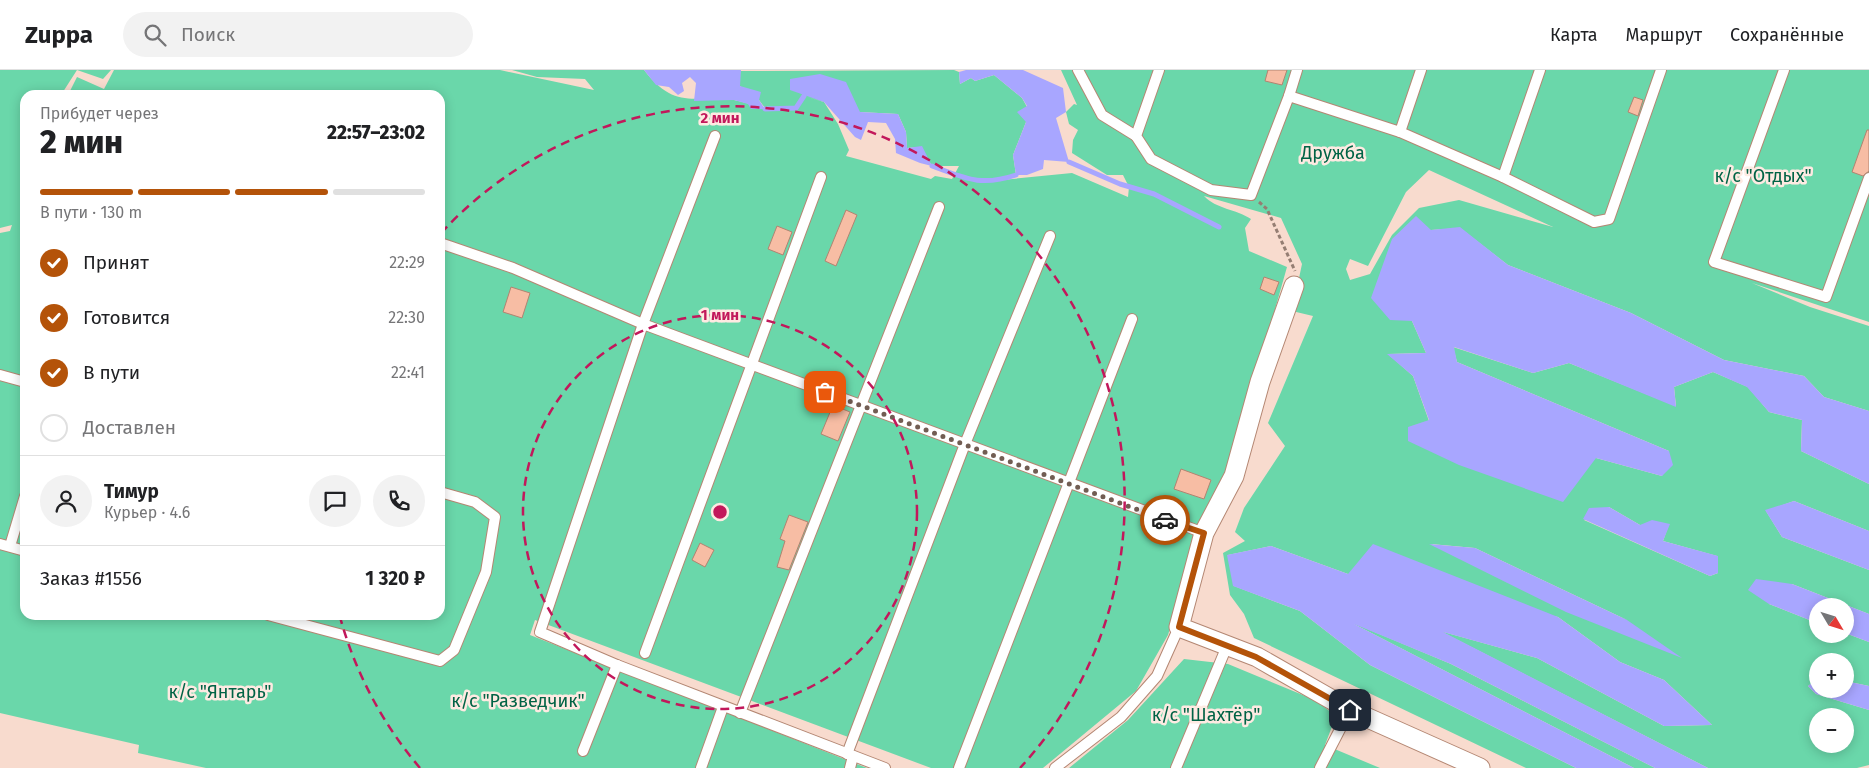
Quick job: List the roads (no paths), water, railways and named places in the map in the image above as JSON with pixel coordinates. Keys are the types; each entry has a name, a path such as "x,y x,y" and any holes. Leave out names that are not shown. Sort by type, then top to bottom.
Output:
{"street":[{"path":"1294,286 1260,382 1234,476 1204,533 1179,627 1256,657 1350,710 1471,766"}],"lane":[{"path":"1078,70 1102,115 1136,136 1151,159 1211,190 1251,195 1297,70"},
{"path":"1136,136 1159,70"},
{"path":"1400,132 1421,70"},
{"path":"1503,177 1540,70"},
{"path":"1289,96 1400,132 1503,177 1594,222 1609,219 1661,70"},
{"path":"1784,70 1714,262 1826,298 1869,178"},
{"path":"715,136 644,324 540,632 723,707 885,768"},
{"path":"646,653 821,177"},
{"path":"740,713 939,207"},
{"path":"850,768 850,755 965,444 1050,236"},
{"path":"445,245 513,268 644,324 1204,533"},
{"path":"959,768 1132,319"},
{"path":"0,375 20,381"},
{"path":"287,620 440,660 454,650 486,572 495,517 475,502 445,493"},
{"path":"20,508 5,545 20,549"},
{"path":"1055,768 1121,717 1157,676 1179,627"},
{"path":"1176,768 1227,646"},
{"path":"583,751 617,665"},
{"path":"701,768 723,707"},
{"path":"1320,768 1350,710"}],"waterway":[{"path":"765,109 796,108 804,96"},
{"path":"1069,162 1120,184 1154,194 1219,227"},
{"path":"932,166 973,180 982,181 1003,179 1016,175"}],"park label":[{"name":"Дружба","path":"1333,153"},
{"name":"к/с \"Отдых\"","path":"1763,176"},
{"name":"к/с \"Янтарь\"","path":"220,692"},
{"name":"к/с \"Разведчик\"","path":"518,701"},
{"name":"к/с \"Шахтёр\"","path":"1206,715"}]}
